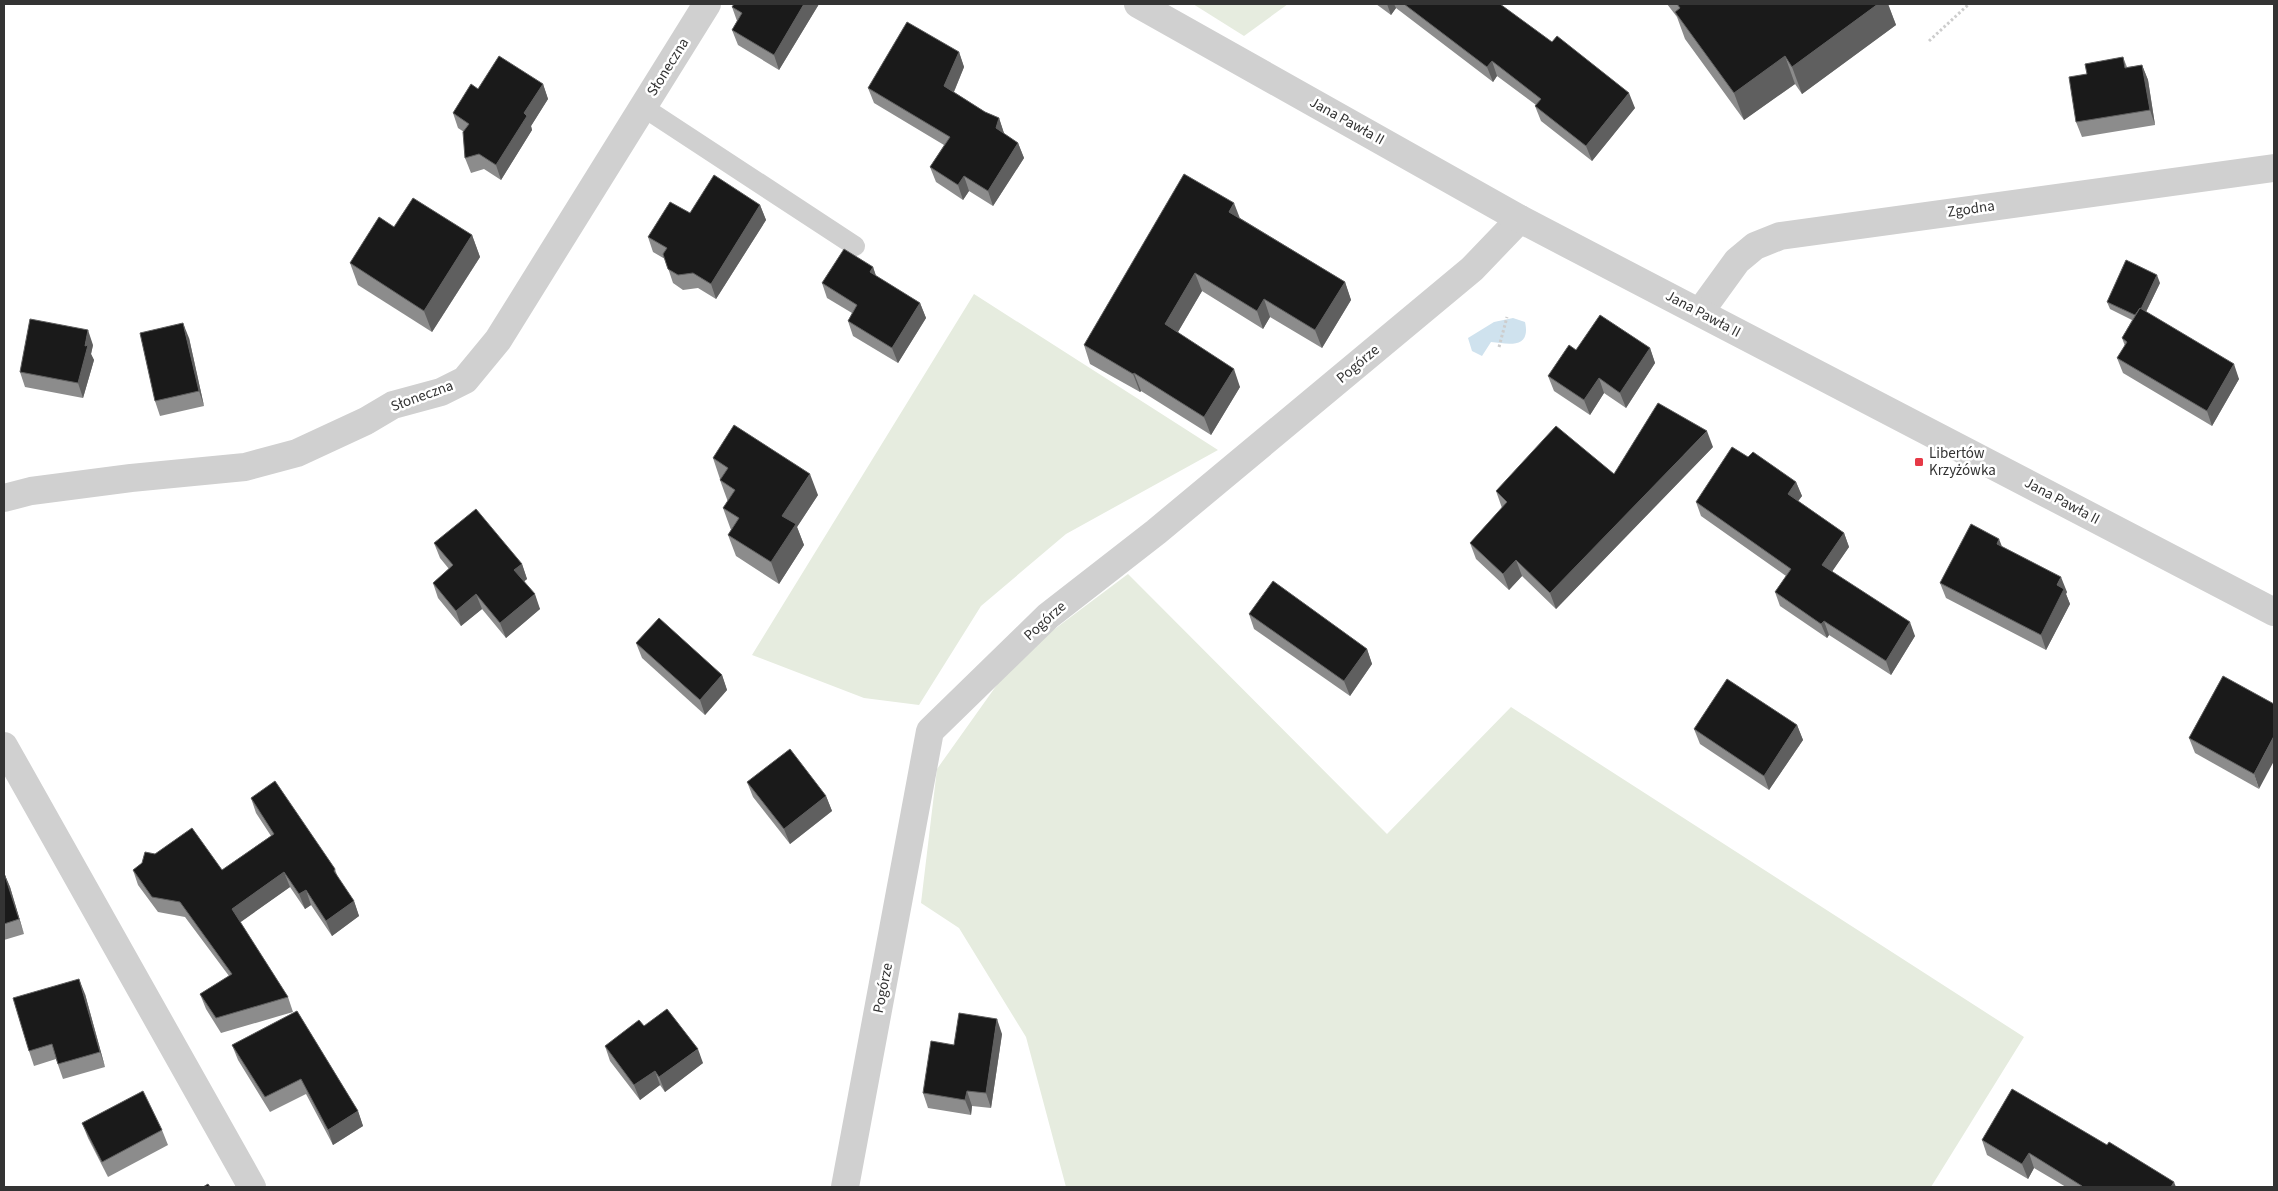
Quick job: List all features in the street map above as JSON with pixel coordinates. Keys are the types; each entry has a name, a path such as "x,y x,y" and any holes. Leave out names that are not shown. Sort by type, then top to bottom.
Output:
{"street":[{"name":"Słoneczna","path":"4,498 31,491 122,479 245,467 297,453 366,421 393,405 441,392 464,380 498,340 708,4"},
{"name":"Jana Pawła II","path":"1138,4 1520,219 2274,612"},
{"name":"Zgodna","path":"1700,312 1737,260 1755,246 1780,236 2274,168"},
{"name":"Pogórze","path":"845,1187 930,731 1048,616 1156,532 1465,275 1520,219"},
{"path":"4,746 252,1187"}],"lane":[{"path":"643,107 855,246"}],"path":[{"path":"1929,40 1969,4"},
{"path":"1500,347 1507,317"}],"shaded area":[{"path":"1193,4 1288,4 1244,36"},
{"path":"974,294 1218,450 1066,534 981,606 919,705 864,698 752,655"},
{"path":"1128,574 1387,834 1511,707 2024,1037 1931,1187 1066,1187 1026,1037 959,928 921,903 937,769 1016,658"}],"water":[{"path":"1513,318 1525,322 1526,331 1522,341 1511,344 1491,342 1482,356 1472,351 1468,338 1494,322"}],"building":[{"path":"734,4 804,4 774,55 732,30 742,13 732,7"},
{"path":"1404,4 1500,4 1552,42 1557,36 1629,93 1586,146 1535,106 1541,99 1492,61 1487,67"},
{"path":"1677,4 1878,4 1792,67 1785,56 1734,93 1675,12 1680,8"},
{"path":"907,22 959,52 944,86 985,112 999,118 996,128 1018,143 988,191 964,176 958,185 930,167 950,137 868,88"},
{"path":"499,56 543,84 524,113 527,116 496,165 479,154 465,158 463,132 469,124 453,113 471,84 478,89"},
{"path":"2123,57 2125,68 2142,65 2150,110 2076,122 2069,77 2087,74 2085,64"},
{"path":"1184,174 1234,203 1229,212 1345,282 1315,330 1264,299 1257,311 1195,273 1165,324 1234,369 1204,417 1134,373 1084,345"},
{"path":"714,175 760,205 711,284 693,273 678,275 668,269 663,254 667,248 648,237 670,202 690,213"},
{"path":"413,198 472,235 424,311 350,263 379,217 394,227"},
{"path":"844,249 873,267 870,272 920,303 892,348 848,321 857,305 822,283"},
{"path":"2126,260 2157,275 2141,309 2135,315 2107,302"},
{"path":"2140,308 2234,364 2207,411 2117,358 2127,342 2122,338"},
{"path":"1600,315 1650,348 1620,393 1599,378 1584,400 1548,376 1569,345 1576,350"},
{"path":"30,319 88,330 85,346 88,345 78,383 20,372"},
{"path":"183,323 199,391 155,401 140,333"},
{"path":"1658,403 1707,431 1550,593 1516,560 1503,574 1470,543 1507,502 1496,491 1556,426 1614,474"},
{"path":"734,425 810,474 782,516 796,524 771,562 728,535 739,518 723,508 735,490 720,480 728,468 713,458"},
{"path":"1732,447 1748,457 1753,452 1796,482 1788,494 1844,533 1822,565 1910,622 1886,661 1824,621 1821,624 1775,592 1791,569 1696,502"},
{"path":"476,509 522,564 514,570 535,594 500,623 476,594 456,611 433,583 453,565 434,543"},
{"path":"1971,524 1999,539 1997,544 2061,577 2057,585 2064,589 2041,635 1940,583"},
{"path":"1273,581 1367,649 1344,681 1249,614"},
{"path":"659,618 722,675 700,700 636,643"},
{"path":"2223,676 2274,704 2274,736 2254,774 2189,738"},
{"path":"1727,679 1797,725 1764,776 1694,729"},
{"path":"790,749 826,796 784,829 747,782"},
{"path":"275,781 335,869 334,871 354,901 326,921 306,890 299,894 284,872 232,909 288,997 216,1018 200,994 232,974 180,902 152,897 133,870 142,863 145,852 155,854 192,828 222,870 274,834 251,798"},
{"path":"4,873 19,919 4,924"},
{"path":"79,979 100,1052 58,1064 52,1044 29,1051 13,998"},
{"path":"667,1009 698,1049 659,1077 655,1071 634,1085 605,1046 639,1020 644,1026"},
{"path":"297,1011 358,1111 328,1130 301,1079 265,1097 232,1045"},
{"path":"959,1013 997,1019 986,1093 967,1091 965,1100 923,1093 931,1041 954,1045"},
{"path":"2012,1089 2107,1145 2109,1142 2174,1182 2171,1187 2081,1187 2029,1153 2022,1164 1982,1140"},
{"path":"143,1091 162,1130 102,1162 82,1123"}],"place":[{"name":"Libertów Krzyżówka","path":"1919,462"}]}
